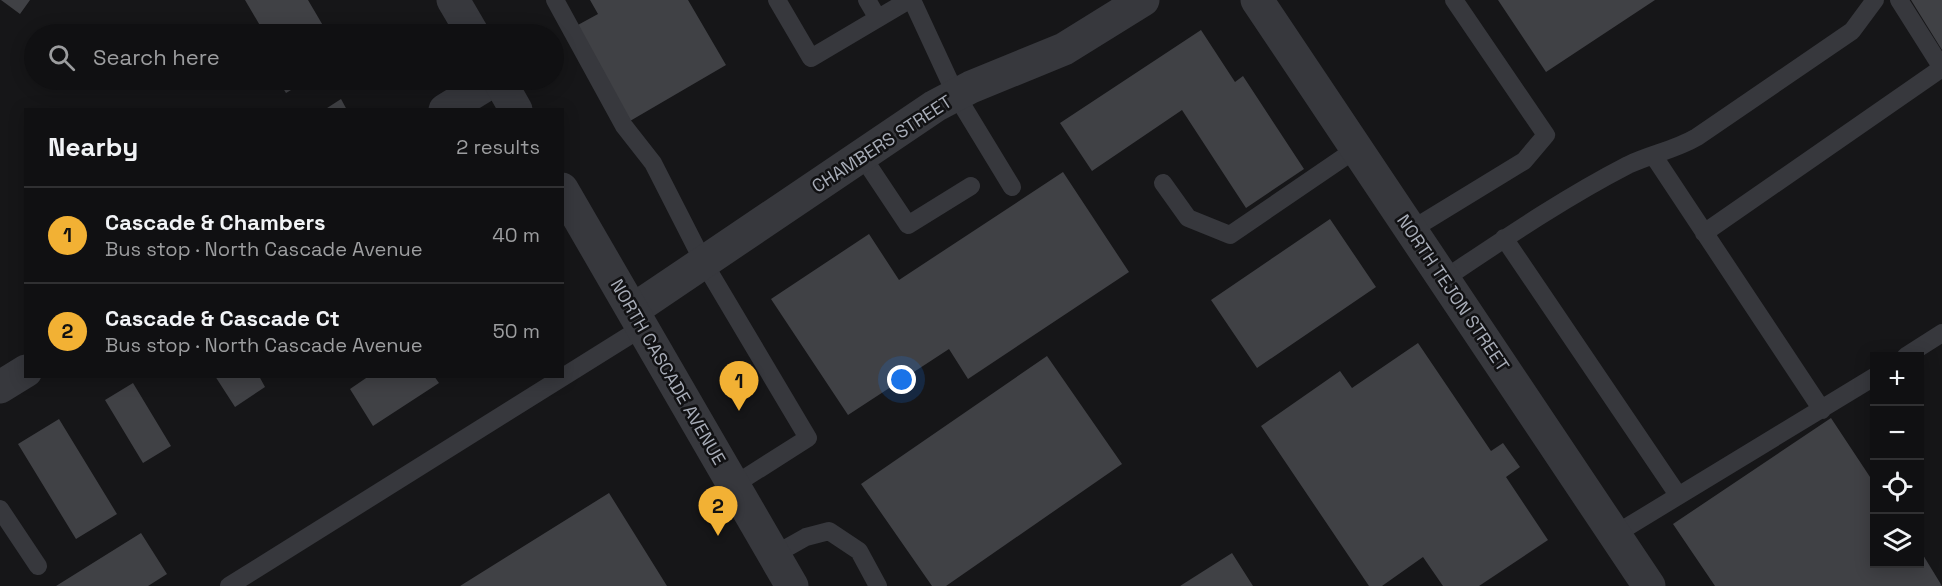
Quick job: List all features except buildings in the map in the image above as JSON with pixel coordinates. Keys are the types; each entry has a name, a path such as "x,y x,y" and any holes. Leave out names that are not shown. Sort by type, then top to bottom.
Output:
{"street":[{"path":"453,0 467,24"},
{"name":"CHAMBERS STREET","path":"638,319 704,262 935,106 1064,49 1143,0"},
{"name":"NORTH TEJON STREET","path":"1257,0 1649,586"},
{"path":"449,108 478,90"},
{"path":"505,90 515,108"},
{"name":"NORTH CASCADE AVENUE","path":"564,192 792,586"},
{"path":"0,387 24,372"}],"lane":[{"path":"555,0 624,126 653,163 704,262 808,438 734,485"},
{"path":"777,0 812,58 877,17 911,0 956,95 1012,187"},
{"path":"867,0 877,17"},
{"path":"1411,230 1524,161 1546,135 1454,0"},
{"path":"1444,279 1504,238 1609,176 1682,146 1697,137 1852,30 1875,0"},
{"path":"1704,233 1942,69 1899,0"},
{"path":"1163,183 1188,218 1230,235 1356,149"},
{"path":"862,156 908,225 971,186"},
{"path":"1653,156 1822,410"},
{"path":"1504,238 1678,495"},
{"path":"564,367 638,319"},
{"path":"1914,352 1942,333"},
{"path":"229,586 548,378"},
{"path":"1614,535 1870,380"},
{"path":"0,509 38,566"},
{"path":"774,555 806,537 829,531 859,551 878,586"}],"place":[{"name":"Cascade & Chambers","path":"739,411"},
{"name":"Cascade & Cascade Ct","path":"718,536"}]}
